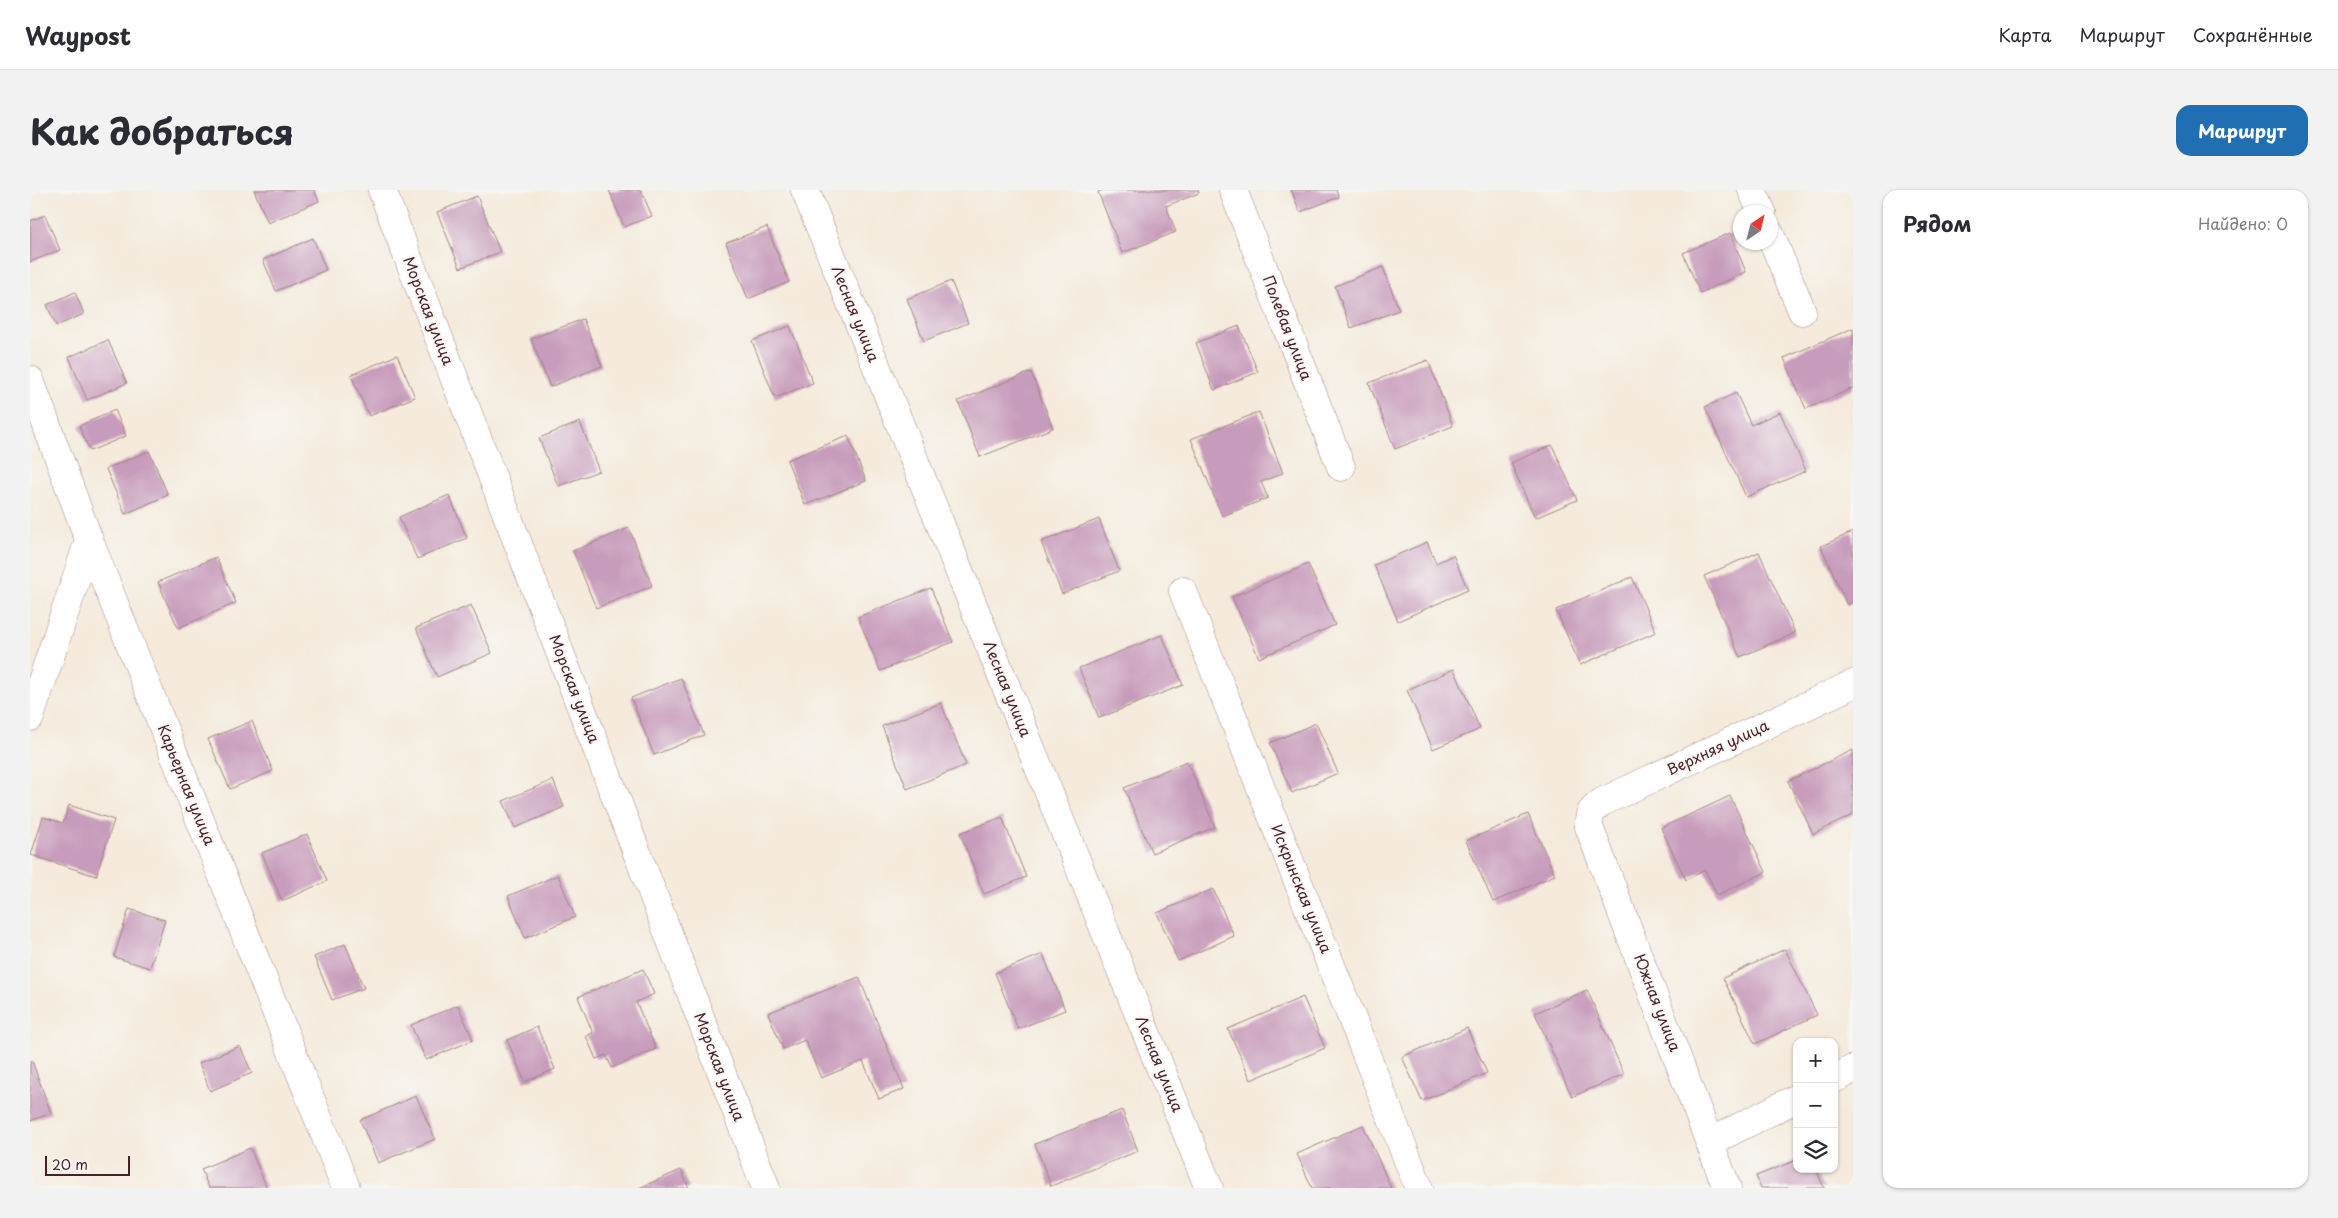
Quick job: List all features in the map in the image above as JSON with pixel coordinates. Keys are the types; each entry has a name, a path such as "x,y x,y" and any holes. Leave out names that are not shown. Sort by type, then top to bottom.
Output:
{"street":[{"name":"Морская улица","path":"382,190 766,1188"},
{"name":"Лесная улица","path":"805,190 1209,1188"},
{"name":"Полевая улица","path":"1233,190 1341,467"},
{"path":"1752,190 1759,205"},
{"path":"1777,250 1802,311"},
{"name":"Карьерная улица","path":"30,380 89,540 346,1188"},
{"path":"30,717 89,540"},
{"name":"Искринская улица","path":"1183,591 1419,1188"},
{"name":"Верхняя улица","path":"1588,818 1592,808 1602,802 1853,684"},
{"name":"Южная улица","path":"1588,818 1589,827 1727,1188"},
{"path":"1838,1077 1853,1070"},
{"path":"1710,1142 1793,1100"}],"building":[{"path":"254,190 314,190 319,201 268,223"},
{"path":"609,190 641,190 652,216 624,227"},
{"path":"1103,190 1198,190 1199,193 1166,206 1176,232 1122,253 1098,192"},
{"path":"1291,190 1336,190 1339,197 1300,212"},
{"path":"477,196 500,252 460,268 437,212"},
{"path":"45,215 60,250 30,262 30,221"},
{"path":"767,227 789,282 748,299 726,243"},
{"path":"1730,233 1733,240 1733,250 1737,250 1746,272 1700,293 1683,253"},
{"path":"313,238 326,270 276,291 263,260"},
{"path":"1383,267 1399,310 1351,328 1335,286"},
{"path":"951,281 968,323 924,341 907,299"},
{"path":"75,292 84,314 56,326 47,305"},
{"path":"583,319 602,366 550,387 531,339"},
{"path":"790,326 813,383 775,398 752,341"},
{"path":"1239,326 1258,372 1214,390 1196,343"},
{"path":"1853,328 1853,388 1806,409 1784,358"},
{"path":"108,340 127,383 87,400 69,357"},
{"path":"397,355 415,397 369,416 351,375"},
{"path":"1428,360 1453,426 1395,449 1369,383"},
{"path":"1031,372 1053,428 980,457 958,401"},
{"path":"1736,393 1751,425 1780,412 1806,471 1746,497 1705,407"},
{"path":"115,410 126,436 90,451 79,426"},
{"path":"1259,412 1283,473 1261,482 1268,498 1222,516 1191,439"},
{"path":"580,422 599,471 558,486 539,438"},
{"path":"848,436 866,481 805,505 787,460"},
{"path":"1552,445 1577,500 1535,518 1511,463"},
{"path":"149,451 168,495 125,514 106,469"},
{"path":"449,495 467,538 417,559 399,517"},
{"path":"1099,519 1119,571 1062,594 1041,542"},
{"path":"629,528 652,586 596,608 573,551"},
{"path":"1853,532 1853,602 1847,605 1821,546"},
{"path":"1427,542 1436,563 1453,555 1468,590 1398,621 1374,565"},
{"path":"1759,552 1795,633 1740,657 1704,576"},
{"path":"216,557 236,603 178,628 158,582"},
{"path":"1308,564 1335,625 1259,658 1232,597"},
{"path":"1632,577 1656,632 1580,665 1556,610"},
{"path":"931,588 953,642 880,671 858,617"},
{"path":"471,605 492,653 437,677 416,628"},
{"path":"1162,635 1183,685 1099,718 1079,668"},
{"path":"1454,669 1480,729 1433,749 1407,690"},
{"path":"681,678 704,735 654,755 631,698"},
{"path":"941,703 966,765 907,789 882,726"},
{"path":"252,721 273,771 230,789 208,739"},
{"path":"1316,723 1338,773 1292,793 1270,743"},
{"path":"1853,750 1853,815 1813,834 1788,781"},
{"path":"1187,761 1215,827 1152,853 1124,788"},
{"path":"553,780 564,807 515,828 503,801"},
{"path":"1730,796 1766,872 1717,895 1705,870 1686,880 1661,828"},
{"path":"69,805 114,820 96,876 31,855 43,817 63,823"},
{"path":"1528,814 1555,875 1493,902 1466,841"},
{"path":"1002,817 1026,877 984,894 960,833"},
{"path":"307,834 327,881 282,901 262,853"},
{"path":"558,875 575,917 525,938 508,896"},
{"path":"1213,889 1234,936 1178,961 1157,913"},
{"path":"129,909 165,920 150,968 114,957"},
{"path":"345,944 364,988 332,1000 314,957"},
{"path":"1785,949 1817,1015 1755,1044 1723,978"},
{"path":"1043,954 1065,1010 1018,1029 995,973"},
{"path":"643,969 654,994 636,1002 656,1049 612,1068 606,1055 596,1059 586,1036 593,1033 578,997"},
{"path":"859,977 904,1089 879,1099 863,1061 821,1078 805,1040 783,1049 768,1013"},
{"path":"1587,990 1624,1074 1572,1097 1535,1013"},
{"path":"1303,997 1325,1048 1251,1080 1228,1029"},
{"path":"458,1005 473,1040 426,1060 411,1025"},
{"path":"537,1027 555,1069 525,1082 507,1040"},
{"path":"1467,1028 1487,1073 1422,1101 1402,1057"},
{"path":"240,1046 252,1073 210,1091 199,1063"},
{"path":"32,1061 51,1113 30,1121 30,1062"},
{"path":"416,1096 435,1139 378,1163 360,1120"},
{"path":"1122,1110 1138,1151 1051,1186 1035,1144"},
{"path":"1363,1125 1391,1188 1312,1188 1297,1154"},
{"path":"250,1148 267,1188 209,1188 201,1169"},
{"path":"1793,1162 1793,1173 1818,1173 1824,1188 1761,1188 1756,1176"},
{"path":"681,1170 689,1188 639,1188"}]}
